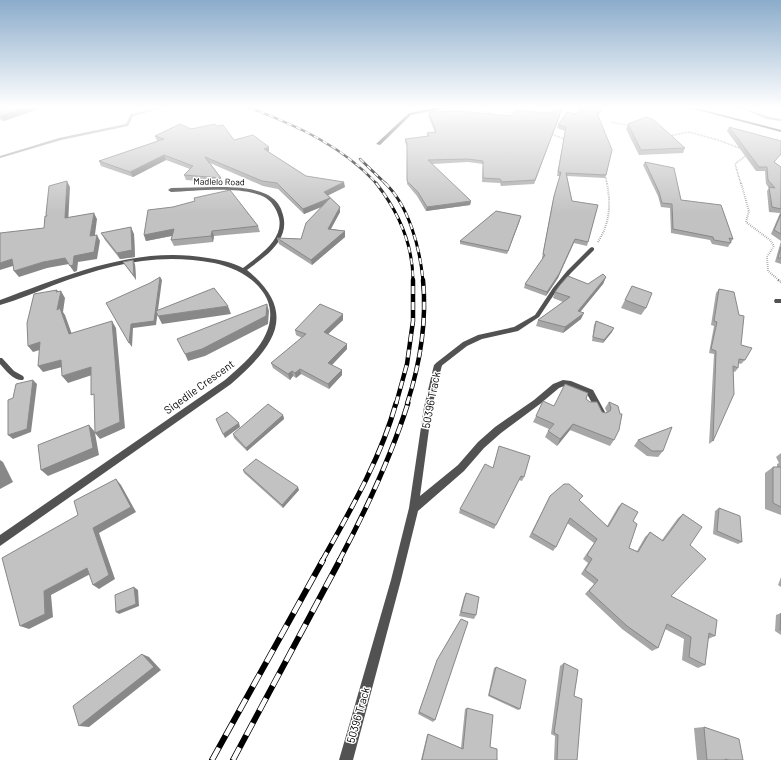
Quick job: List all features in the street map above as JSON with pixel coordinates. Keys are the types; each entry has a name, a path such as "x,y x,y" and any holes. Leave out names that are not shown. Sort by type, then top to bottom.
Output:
{"street":[{"name":"Madlelo Road","path":"171,190 233,189 249,191 263,195 275,203 282,217 282,231 277,240 266,253 244,270"},
{"name":"Siqedile Crescent","path":"0,303 79,274 140,259 164,256 185,256 207,259 244,270 266,292 271,301 274,316 272,331 262,348 247,366 228,382 0,541"},
{"name":"50396 Track","path":"346,760 396,580 414,508 428,408 438,365"},
{"path":"414,508 461,468 481,445 498,430 537,402 556,386 563,383 571,384 590,392 602,415"}],"lane":[{"name":"50396 Track","path":"438,365 465,344 480,337 516,329 537,316 555,289 569,272 592,249"},
{"path":"0,360 12,373 21,378"}],"path":[{"path":"727,143 750,152 735,164 749,211 746,222 770,240 774,246 767,257 768,271 781,282"},
{"path":"592,249 606,229 610,213 604,170"}],"building":[{"path":"151,143 264,143 269,147 264,149 306,176 344,182 324,192 340,207 328,229 345,231 311,260 277,238 301,239 306,223 330,198 303,209 277,183 262,181 205,157 221,178 184,175 193,166 164,155 130,172 99,161"},
{"path":"407,143 549,143 535,180 502,182 500,179 483,178 483,161 468,159 428,160 471,201 427,207 418,192 407,181"},
{"path":"563,143 609,143 612,150 606,175 566,173 572,201 598,205 588,242 575,239 559,274 547,292 525,284 545,255 543,254 554,196 561,172 558,172"},
{"path":"638,143 680,143 685,148 641,150"},
{"path":"741,143 781,143 781,154 774,162 781,167 781,209 772,207 769,187 775,188 768,180 767,167 759,167"},
{"path":"645,162 674,168 681,200 721,205 733,239 729,238 731,243 714,240 713,237 673,229 672,204 662,203 659,192"},
{"path":"67,181 65,218 94,213 90,236 97,235 94,252 74,256 73,265 70,266 65,258 43,262 14,271 12,259 0,263 0,233 44,228 45,216 47,216 49,186"},
{"path":"230,190 258,226 212,231 211,236 171,240 174,229 144,235 148,210 173,207 195,201 194,198"},
{"path":"496,211 521,216 508,251 460,241"},
{"path":"781,214 781,234 774,230"},
{"path":"131,227 132,250 117,253 101,233"},
{"path":"781,247 781,258 778,258"},
{"path":"133,260 134,276 123,262"},
{"path":"603,274 606,277 578,311 584,313 565,327 538,320 570,297 555,292 568,276 588,284"},
{"path":"160,277 154,321 131,324 129,343 106,303"},
{"path":"632,286 652,293 646,308 625,300"},
{"path":"214,288 228,306 158,316 156,311"},
{"path":"719,289 734,292 739,315 744,316 741,345 752,348 745,360 739,359 738,368 733,366 734,394 713,441 716,351 711,349 717,322 714,321"},
{"path":"57,290 56,292 61,291 57,310 60,308 69,334 112,321 120,422 95,433 94,394 91,395 91,367 62,376 61,360 38,366 40,342 28,346 27,323 34,294"},
{"path":"267,304 266,316 202,349 185,354 177,339"},
{"path":"320,304 343,314 324,332 347,344 328,363 342,370 328,384 300,369 295,373 292,371 288,374 271,363 306,334 295,330"},
{"path":"596,321 614,328 604,340 593,337"},
{"path":"33,380 27,429 8,435 8,400 13,398 16,384"},
{"path":"565,384 588,393 586,399 590,402 597,402 602,412 606,413 610,411 611,408 609,402 618,406 620,414 622,414 619,430 614,440 573,424 560,439 548,431 554,424 536,416 543,401 554,406"},
{"path":"268,404 283,415 246,448 233,434"},
{"path":"227,412 239,423 223,434 216,419"},
{"path":"89,425 93,448 41,470 38,445"},
{"path":"672,427 663,451 652,451 638,440"},
{"path":"499,446 530,456 524,477 521,476 496,525 460,509 485,464 493,468"},
{"path":"256,459 298,487 282,505 243,470"},
{"path":"773,467 781,467 781,507 773,503"},
{"path":"116,479 131,507 93,528 109,575 93,585 87,568 44,591 45,614 20,626 2,558 78,515 74,501"},
{"path":"564,484 569,484 583,496 579,500 608,527 622,503 638,512 633,521 637,524 629,548 638,552 650,532 663,541 683,514 702,527 690,545 706,559 671,596 717,620 715,636 709,633 705,665 689,657 691,637 667,624 658,648 627,626 589,591 598,580 585,570 592,559 587,555 597,539 570,518 556,547 532,533 550,496"},
{"path":"719,508 740,516 742,542 717,531"},
{"path":"134,587 136,604 116,612 115,595"},
{"path":"466,593 479,597 476,615 461,612"},
{"path":"461,619 468,622 435,720 419,712 437,660"},
{"path":"142,654 154,667 79,726 73,706"},
{"path":"564,663 578,670 574,696 582,699 577,760 557,760 558,735 554,733"},
{"path":"496,667 526,680 520,709 489,695"},
{"path":"467,708 493,715 490,747 497,749 497,760 422,760 428,734 463,749"},
{"path":"704,727 739,739 743,760 707,760"}],"waterway":[{"path":"0,157 45,143"}],"railway":[{"path":"327,143 349,159 376,183"},
{"path":"360,159 385,183"},
{"path":"376,183 391,205 403,229 410,254 413,281"},
{"path":"385,183 401,203 407,215 416,242 423,281"},
{"path":"407,404 416,374 421,343 424,311 423,280"},
{"path":"396,404 407,364 413,321 413,281"},
{"path":"322,561 364,484 390,424 396,403"},
{"path":"339,561 377,483 394,443 408,403"},
{"path":"212,760 323,560"},
{"path":"233,760 340,560"}]}
